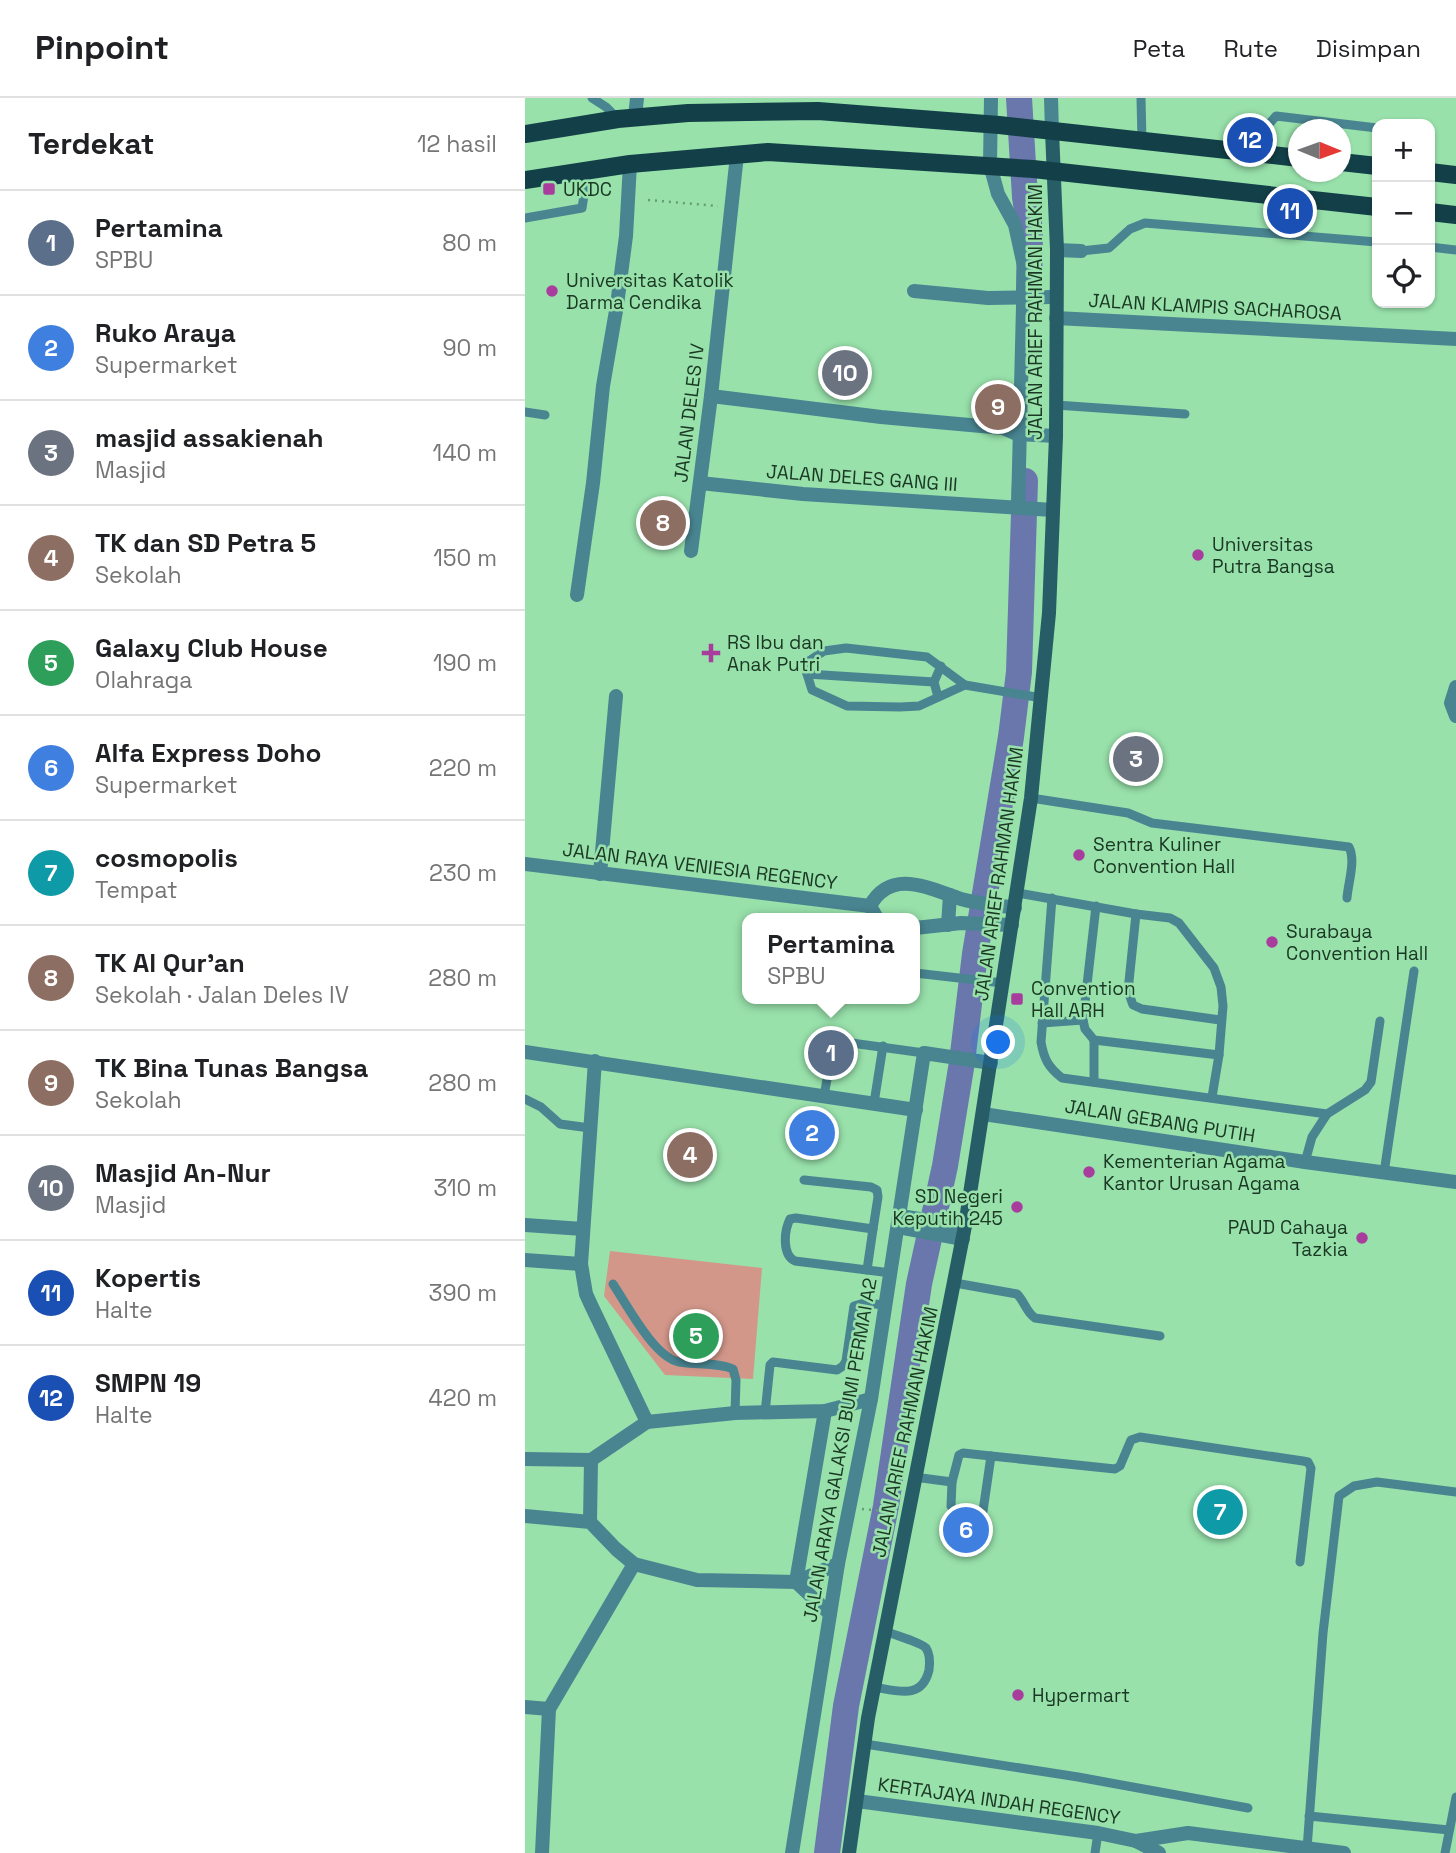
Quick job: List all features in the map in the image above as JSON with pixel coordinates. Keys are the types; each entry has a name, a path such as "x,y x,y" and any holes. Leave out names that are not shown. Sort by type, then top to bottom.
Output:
{"main road":[{"path":"525,134 627,118 688,113 818,111 995,125 1288,157"},
{"name":"JALAN ARIEF RAHMAN HAKIM","path":"849,1853 874,1687 964,1233 983,1114 985,1062 1003,983 1031,798 1042,698 1056,436 1056,318 1052,297 1057,250 1052,131"},
{"path":"525,180 630,164 768,152 996,165 1372,206"},
{"path":"1351,163 1372,165"},
{"path":"1435,173 1456,175"},
{"path":"1435,213 1456,215"}],"street":[{"path":"627,118 637,98"},
{"path":"992,98 998,194 1015,225 1024,266 1026,507"},
{"name":"JALAN ARIEF RAHMAN HAKIM","path":"1051,98 1052,131"},
{"name":"JALAN DELES IV","path":"691,551 737,155"},
{"path":"577,595 593,484 603,386 626,236 630,164"},
{"path":"1057,250 1081,251"},
{"path":"914,291 963,297 1052,297"},
{"name":"JALAN KLAMPIS SACHAROSA","path":"1056,318 1456,339"},
{"path":"711,396 1056,436"},
{"name":"JALAN DELES GANG III","path":"700,483 803,494 1053,510"},
{"path":"1456,687 1451,703 1456,716"},
{"path":"600,874 616,696"},
{"name":"JALAN RAYA VENIESIA REGENCY","path":"525,864 873,912 876,895 883,890 901,884 916,883 957,897 1015,908"},
{"path":"954,924 957,897"},
{"path":"920,927 954,924 1012,925"},
{"path":"525,1052 916,1110"},
{"path":"925,1053 985,1062"},
{"name":"JALAN ARAYA GALAKSI BUMI PERMAI A2","path":"792,1853 838,1564 871,1399 885,1305 891,1273 907,1223 916,1110 925,1053"},
{"path":"595,1061 581,1264 586,1294 647,1422"},
{"name":"JALAN GEBANG PUTIH","path":"983,1114 1456,1182"},
{"path":"907,1223 964,1233"},
{"path":"525,1225 583,1229"},
{"path":"525,1260 581,1264"},
{"path":"525,1459 591,1460 647,1422 735,1413 825,1411 871,1399"},
{"path":"796,1582 825,1411"},
{"path":"590,1522 591,1460"},
{"path":"525,1516 590,1522 634,1564 697,1580 796,1582 838,1564"},
{"path":"543,1853 549,1709 634,1564"},
{"path":"796,1582 830,1614"},
{"path":"525,1707 549,1709"},
{"name":"KERTAJAYA INDAH REGENCY","path":"857,1801 1098,1833 1136,1841 1159,1853"},
{"name":"KERTAJAYA INDAH REGENCY","path":"1136,1841 1188,1833 1344,1853"}],"lane":[{"path":"592,98 627,118"},
{"path":"1141,98 1142,141"},
{"path":"1261,153 1269,124 1281,116 1372,127"},
{"path":"525,218 582,208 588,170"},
{"path":"1081,251 1109,248 1130,229 1145,223 1372,242"},
{"path":"1435,248 1456,250"},
{"path":"1056,405 1185,414"},
{"path":"525,412 545,415"},
{"path":"965,685 919,706 847,706 812,690 807,674 809,661 824,651 846,648 918,655 941,666 965,685 1042,698"},
{"path":"938,697 934,682 941,666"},
{"path":"807,674 934,682"},
{"path":"1031,798 1128,813 1152,823 1349,847 1352,859 1346,898"},
{"path":"1018,892 1170,918 1179,923 1214,968 1221,987 1223,1006 1219,1055 1212,1097"},
{"path":"1052,898 1041,1042 1045,1060 1052,1070 1062,1077 1327,1114"},
{"path":"1096,906 1084,1030 1094,1040 1219,1055"},
{"path":"1136,914 1128,991 1133,1005 1142,1009 1220,1020"},
{"path":"1384,1173 1414,971"},
{"path":"920,974 1003,983"},
{"path":"1042,1023 1083,1020"},
{"path":"1305,1162 1312,1137 1327,1114 1365,1090 1371,1082 1380,1021"},
{"path":"1094,1040 1094,1082"},
{"path":"831,1048 833,1042 837,1041 925,1053"},
{"path":"874,1103 883,1046"},
{"path":"824,1096 828,1074"},
{"path":"525,1099 541,1107 560,1124 590,1128"},
{"path":"804,1180 871,1187 877,1190 867,1270"},
{"path":"873,1229 790,1219 787,1224 786,1253 795,1261 891,1273"},
{"path":"955,1283 1017,1294 1035,1318 1160,1336"},
{"path":"613,1284 663,1354 675,1362 733,1369 736,1380 735,1413"},
{"path":"765,1413 772,1362 837,1370 846,1361 854,1306 864,1303 885,1305"},
{"path":"991,1456 983,1511 954,1510 951,1506 952,1482 959,1455 963,1453 1115,1469 1120,1466 1131,1440 1140,1437 1308,1462 1311,1468 1300,1562"},
{"path":"914,1477 952,1482"},
{"path":"1307,1849 1323,1633 1339,1496 1354,1486 1377,1482 1456,1492"},
{"path":"874,1687 913,1691 921,1687 927,1679 930,1664 928,1651 923,1645 885,1631"},
{"path":"865,1744 1248,1808"},
{"path":"1444,1853 1456,1797"},
{"path":"1309,1816 1449,1830"},
{"path":"1095,1853 1098,1833"}],"path":[{"path":"648,200 731,208"},
{"name":"JALAN ARIEF RAHMAN HAKIM","path":"862,1509 894,1512"}],"shaded area":[{"path":"610,1251 762,1268 753,1379 665,1375 604,1296"}],"waterway":[{"path":"1019,98 1025,197 1030,230 1029,292"},
{"path":"827,1853 846,1706 886,1506 919,1284 945,1166 962,1062 975,954 1011,737 1019,672 1025,481"}],"place":[{"name":"SMPN 19","path":"1250,140"},
{"name":"UKDC","path":"549,189"},
{"name":"Kopertis","path":"1290,211"},
{"name":"Universitas Katolik Darma Cendika","path":"552,291"},
{"name":"Masjid An-Nur","path":"845,373"},
{"name":"TK Bina Tunas Bangsa","path":"998,407"},
{"name":"TK Al Qur'an","path":"663,523"},
{"name":"Universitas Putra Bangsa","path":"1198,555"},
{"name":"RS Ibu dan Anak Putri","path":"711,653"},
{"name":"masjid assakienah","path":"1136,759"},
{"name":"Sentra Kuliner Convention Hall","path":"1079,855"},
{"name":"Surabaya Convention Hall","path":"1272,942"},
{"name":"Convention Hall ARH","path":"1017,999"},
{"name":"Pertamina","path":"831,1053"},
{"name":"Ruko Araya","path":"812,1133"},
{"name":"TK dan SD Petra 5","path":"690,1155"},
{"name":"Kementerian Agama Kantor Urusan Agama","path":"1089,1172"},
{"name":"SD Negeri Keputih 245","path":"1017,1207"},
{"name":"PAUD Cahaya Tazkia","path":"1362,1238"},
{"name":"Galaxy Club House","path":"696,1336"},
{"name":"cosmopolis","path":"1220,1512"},
{"name":"Alfa Express Doho","path":"966,1530"},
{"name":"Hypermart","path":"1018,1695"}]}
